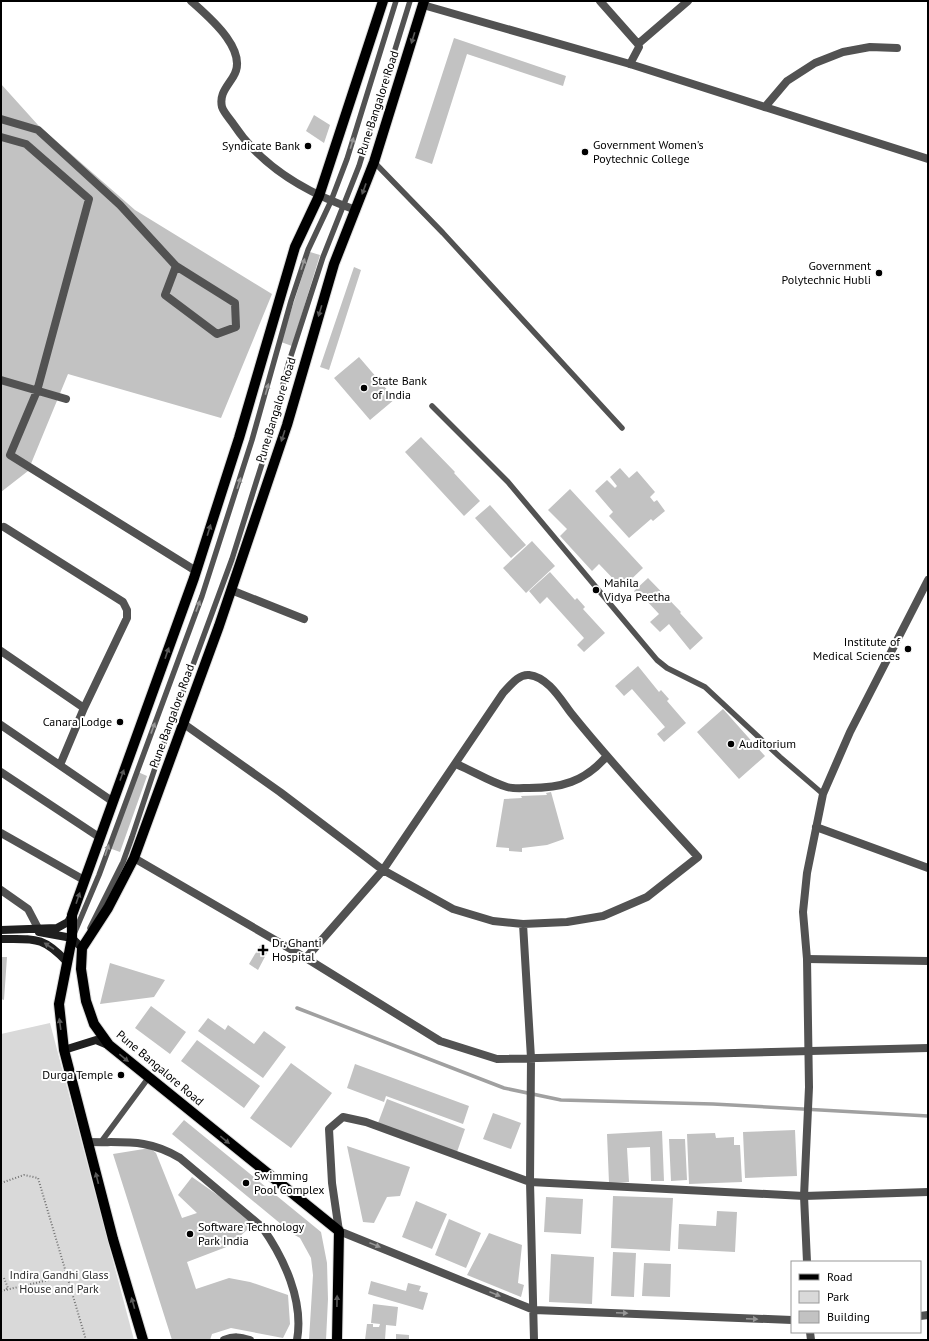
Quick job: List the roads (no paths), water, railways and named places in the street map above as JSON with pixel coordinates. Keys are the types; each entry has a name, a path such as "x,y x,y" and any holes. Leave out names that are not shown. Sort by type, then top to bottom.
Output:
{"main road":[{"path":"144,1340 113,1239 64,1050 58,1004 72,938 72,915 196,571 239,438 295,247 319,196 383,1"},
{"name":"Pune Bangalore Road","path":"339,1231 109,1045 94,1024 86,1001 81,969 82,948 108,908 134,858 184,724 232,590 287,425 334,264 374,162 423,3"},
{"path":"1,930 39,930 63,926 72,915"},
{"path":"25,930 72,938 82,948"},
{"path":"1,939 25,939 45,943 67,962"},
{"path":"64,1050 96,1040 109,1045"},
{"path":"337,1340 339,1231"}],"street":[{"path":"191,1 219,28 237,55 238,66 236,73 223,90 222,108 237,130 257,153 299,185 319,196 356,210"},
{"path":"600,1 638,44 639,47 630,64"},
{"path":"638,44 688,1"},
{"path":"423,3 630,64 928,159"},
{"path":"765,107 787,80 815,64 843,52 864,49 897,48"},
{"path":"1,118 38,130 120,204 176,266 235,303 236,327 217,334 165,295 176,266"},
{"path":"1,137 26,144 89,199 37,391 10,455 196,571"},
{"path":"1,380 66,399"},
{"path":"4,527 123,602 127,610 127,618 84,708 60,765"},
{"path":"807,1261 804,1196 809,1087 807,959 803,912 807,873 823,794 850,732 928,580"},
{"path":"232,590 304,619"},
{"path":"1,650 84,708"},
{"path":"184,724 286,796 357,852 383,870 453,909 493,921 523,924 567,922 603,916 647,897 698,857 606,757 554,690 541,679 529,675 517,679 503,694 383,870 306,958"},
{"path":"1,725 112,801"},
{"path":"456,764 508,787 542,788 564,785 583,778 595,769 606,757"},
{"path":"1,772 99,837"},
{"path":"816,826 928,868"},
{"path":"1,833 84,880"},
{"path":"134,858 306,958 440,1041 497,1059 928,1048"},
{"path":"1,890 28,910 39,930"},
{"path":"523,924 531,1058 530,1182 534,1340"},
{"path":"807,959 928,961"},
{"path":"791,1320 534,1310 339,1231 332,1183 329,1128 342,1116 366,1122 530,1182 804,1196 928,1192"},
{"path":"88,1142 144,1143 168,1151 180,1158 262,1227 294,1288 297,1297 297,1340"},
{"path":"224,1340 238,1337 250,1340"}],"lane":[{"path":"72,938 99,875 202,596 252,440 289,309 308,250 331,201 347,159 396,1"},
{"path":"82,948 132,837 156,765 232,559 266,451 288,365 323,257 359,166 410,1"},
{"path":"374,162 444,233 622,428"},
{"path":"432,406 508,482 657,660 667,668 705,687 780,757 823,794"},
{"path":"100,1142 149,1078"}],"waterway":[{"path":"297,1008 504,1088 561,1100 713,1104 928,1116"}],"place":[{"name":"Syndicate Bank","path":"308,146"},
{"name":"Government Women's Poytechnic College","path":"585,152"},
{"name":"Government Polytechnic Hubli","path":"879,273"},
{"name":"State Bank of India","path":"364,388"},
{"name":"Mahila Vidya Peetha","path":"596,590"},
{"name":"Institute of Medical Sciences","path":"908,649"},
{"name":"Canara Lodge","path":"120,722"},
{"name":"Auditorium","path":"731,744"},
{"name":"Dr. Ghanti Hospital","path":"263,950"},
{"name":"Durga Temple","path":"121,1075"},
{"name":"Swimming Pool Complex","path":"246,1183"},
{"name":"Software Technology Park India","path":"190,1234"}],"park label":[{"name":"Indira Gandhi Glass House and Park","path":"59,1282"}]}
